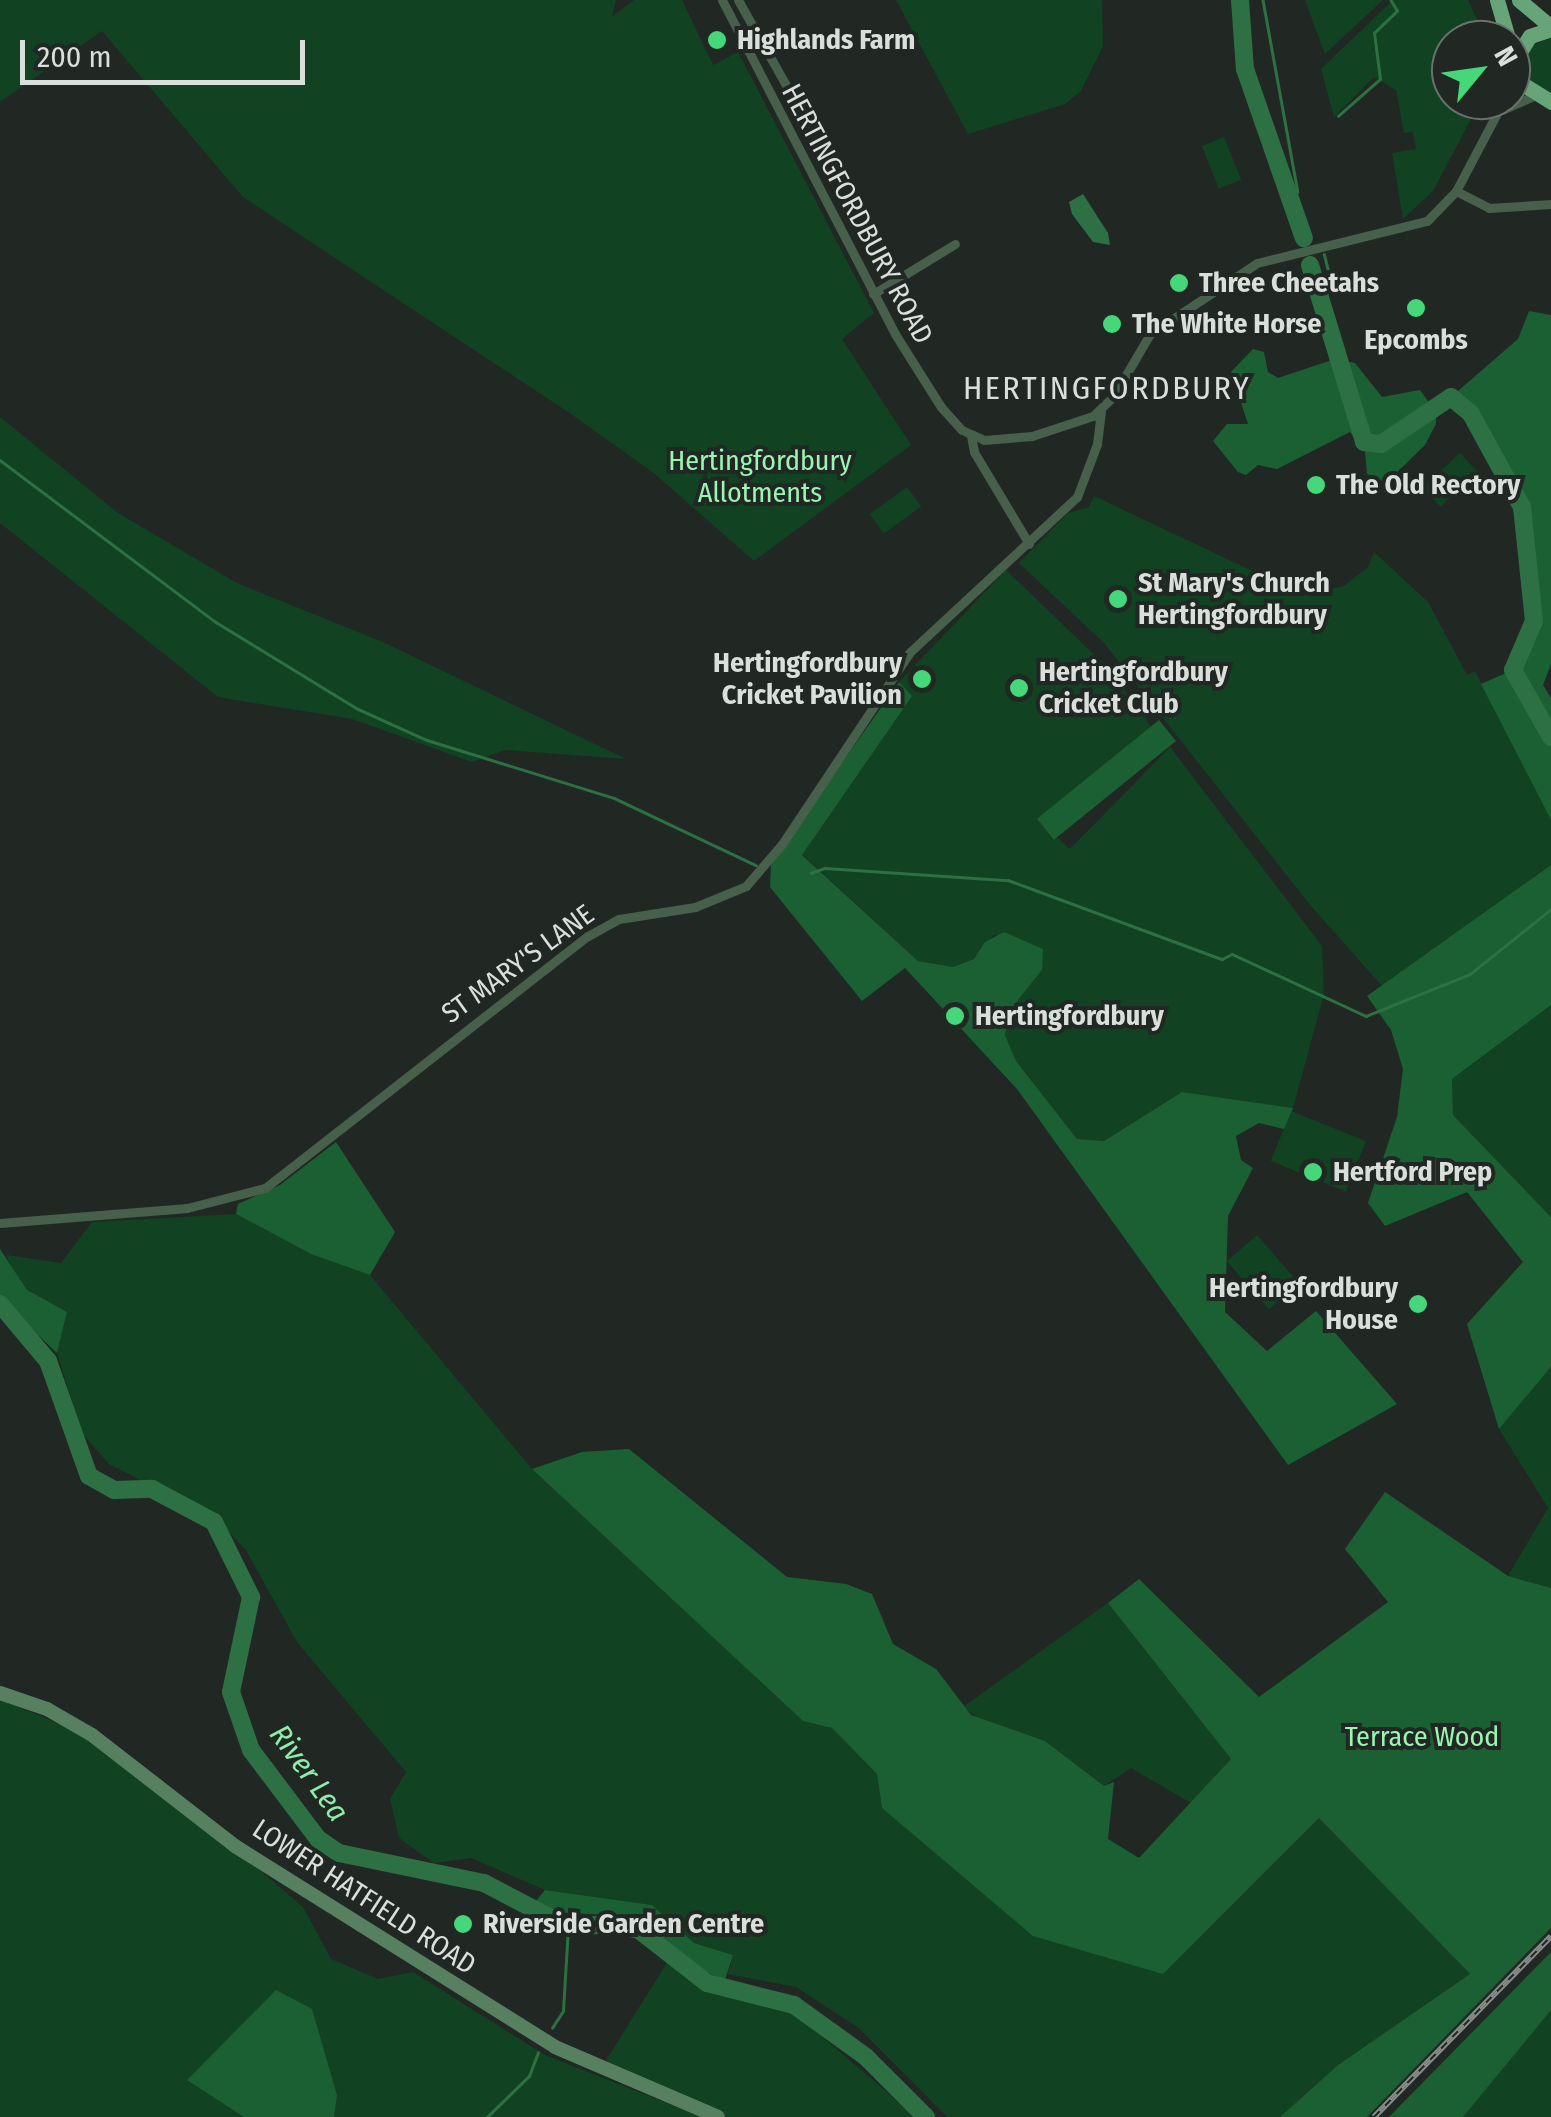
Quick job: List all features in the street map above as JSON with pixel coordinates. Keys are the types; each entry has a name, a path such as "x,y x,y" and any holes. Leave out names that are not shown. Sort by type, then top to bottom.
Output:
{"highway":[{"path":"1519,0 1551,28"}],"main road":[{"name":"LOWER HATFIELD ROAD","path":"0,1693 48,1708 92,1735 235,1846 555,2047 718,2117"}],"street":[{"name":"HERTINGFORDBURY ROAD","path":"722,0 873,294 929,390 972,436 974,452 1030,544"},
{"path":"738,0 830,163"},
{"path":"972,436 1032,436 1100,410 1150,334 1257,262 1301,248 1417,226 1456,190 1495,120"},
{"path":"1456,190 1489,208 1551,204"},
{"path":"873,294 956,244"},
{"name":"ST MARY'S LANE","path":"0,1223 187,1208 265,1188 588,936 619,919 695,907 746,886 782,844 910,652 1076,498 1097,444 1100,410"}],"green space":[{"name":"Hertingfordbury Allotments","path":"0,0 616,0 612,17 634,0 682,0 713,65 738,52 874,313 842,339 911,445 754,561 655,474 571,414 243,197 102,31 0,102"},
{"path":"896,0 1102,0 1103,46 1081,91 1065,104 968,134"},
{"path":"1305,0 1383,0 1325,54"},
{"path":"1393,0 1468,0 1478,20 1431,20 1431,120 1470,120 1433,191 1403,219 1392,153 1416,149 1413,132 1404,133 1396,90 1374,77 1334,117 1321,69"},
{"path":"1551,38 1551,94 1531,85 1531,46"},
{"path":"1224,137 1241,180 1219,189 1202,146"},
{"path":"1529,311 1551,315 1551,664 1543,685 1551,698 1551,820 1481,684 1513,670 1534,621 1522,507 1471,414 1451,397 1518,339"},
{"path":"1253,349 1264,352 1268,372 1278,378 1335,359 1355,363 1382,397 1420,390 1436,412 1436,424 1425,445 1386,483 1367,474 1365,452 1350,432 1277,469 1258,465 1246,475 1238,472 1213,441 1227,424 1248,424 1231,372"},
{"path":"0,417 118,513 237,583 385,643 626,759 505,750 472,762 352,719 218,697 0,523"},
{"path":"1460,453 1478,472 1440,507 1423,488"},
{"path":"907,487 921,506 884,533 870,514"},
{"path":"1094,496 1303,595 1344,586 1368,567 1374,552 1428,602 1467,675 1475,671 1551,820 1551,865 1382,986 1311,906 1104,643 1019,563 1068,513 1089,507"},
{"path":"1006,570 1111,671 1152,728 1049,830 1070,849 1170,747 1322,946 1324,994 1293,1108 1182,1092 1104,1141 1077,1139 1016,1061 1005,1035 1010,1010 1042,970 995,934 974,959 953,967 918,961 802,854 911,696 899,682"},
{"path":"899,682 912,696 802,855 918,961 953,967 974,959 985,942 1004,932 1043,949 1042,970 1010,1010 1005,1035 1016,1061 1077,1139 1104,1141 1182,1092 1293,1108 1284,1129 1259,1123 1236,1136 1241,1160 1253,1168 1228,1216 1225,1312 1267,1351 1316,1311 1397,1404 1288,1465 1017,1089 905,968 862,1001 770,887 771,864"},
{"path":"1159,720 1176,741 1054,840 1037,819"},
{"path":"1551,865 1551,1005 1452,1079 1453,1115 1551,1217 1551,1367 1499,1429 1467,1324 1523,1262 1467,1192 1385,1226 1368,1203 1397,1117 1403,1069 1391,1030 1367,996"},
{"path":"1551,1005 1551,1217 1453,1115 1452,1079"},
{"path":"1291,1111 1366,1141 1346,1191 1271,1161"},
{"path":"336,1142 395,1232 370,1275 311,1254 236,1214 238,1204 280,1185"},
{"path":"236,1214 311,1254 370,1275 532,1469 803,1721 832,1728 877,1774 882,1808 1163,1973 1319,1818 1470,1974 1338,2065 1280,2117 947,2117 859,2028 796,1987 728,1974 733,1955 694,1943 652,1905 545,1890 471,1858 434,1863 399,1838 390,1799 406,1772 297,1642 246,1550 214,1517 109,1464 82,1433 57,1353 67,1312 24,1292 6,1255 61,1263 92,1222"},
{"path":"1257,1235 1299,1283 1269,1310 1227,1261"},
{"path":"0,1249 27,1290 67,1312 57,1353 0,1299"},
{"path":"1551,1367 1551,1588 1508,1576 1548,1508 1499,1429"},
{"name":"Terrace Wood","path":"629,1449 787,1577 846,1584 872,1594 893,1644 936,1669 971,1715 1045,1741 1104,1786 1114,1782 1108,1839 1139,1858 1231,1759 1108,1603 1139,1579 1259,1697 1388,1602 1345,1549 1385,1492 1508,1576 1551,1588 1551,1928 1367,2117 1280,2117 1338,2065 1470,1974 1319,1818 1163,1974 1033,1936 882,1808 877,1774 832,1728 803,1721 532,1469 582,1452"},
{"path":"1108,1603 1231,1759 1191,1803 1131,1768 1104,1786 1045,1741 981,1721 963,1707"},
{"path":"0,1699 78,1732 250,1862 303,1907 331,1959 378,1979 413,1972 545,2055 702,2117 0,2117"},
{"path":"545,1890 652,1905 694,1943 733,1955 725,1980 695,1967 629,1916 551,1912 535,1902"},
{"path":"1551,1952 1551,2010 1463,2117 1389,2117"},
{"path":"668,1961 708,1991 791,2010 916,2117 728,2117 605,2062"},
{"path":"276,1990 312,2009 337,2095 334,2117 244,2117 187,2080"},
{"path":"1551,2010 1551,2117 1463,2117 1538,2022"}],"shaded area":[{"path":"1083,194 1108,233 1110,245 1093,242 1072,214 1069,202"}],"waterway":[{"path":"1240,0 1245,69 1304,238"},
{"path":"1263,0 1298,192"},
{"path":"1338,116 1380,79 1374,33 1397,11 1391,1"},
{"path":"1323,307 1330,279 1324,255"},
{"path":"1310,265 1364,442 1381,444 1451,397 1471,414 1522,507 1534,621 1513,670 1551,737"},
{"path":"0,460 216,622 358,709 427,740 614,798 756,865"},
{"path":"811,873 825,868 1008,880 1222,959 1232,954 1366,1016 1470,974 1551,909"},
{"name":"River Lea","path":"0,1304 48,1361 89,1476 114,1490 152,1489 214,1522 251,1597 231,1692 251,1750 318,1839 339,1853 484,1883 568,1927 611,1924 639,1930 707,1983 794,2005 866,2057 926,2117"},
{"path":"552,2028 563,2011 568,1927"},
{"path":"487,2117 529,2076 538,2053"}],"railway":[{"path":"1374,2117 1551,1936"}],"place":[{"name":"Highlands Farm","path":"717,40"},
{"name":"Three Cheetahs","path":"1179,283"},
{"name":"Epcombs","path":"1416,308"},
{"name":"The White Horse","path":"1112,324"},
{"name":"The Old Rectory","path":"1316,485"},
{"name":"St Mary's Church Hertingfordbury","path":"1118,599"},
{"name":"Hertingfordbury Cricket Pavilion","path":"922,679"},
{"name":"Hertingfordbury Cricket Club","path":"1019,688"},
{"name":"Hertingfordbury","path":"955,1016"},
{"name":"Hertford Prep","path":"1313,1172"},
{"name":"Hertingfordbury House","path":"1418,1304"},
{"name":"Riverside Garden Centre","path":"463,1924"}],"district":[{"name":"HERTINGFORDBURY","path":"1107,388"}]}
